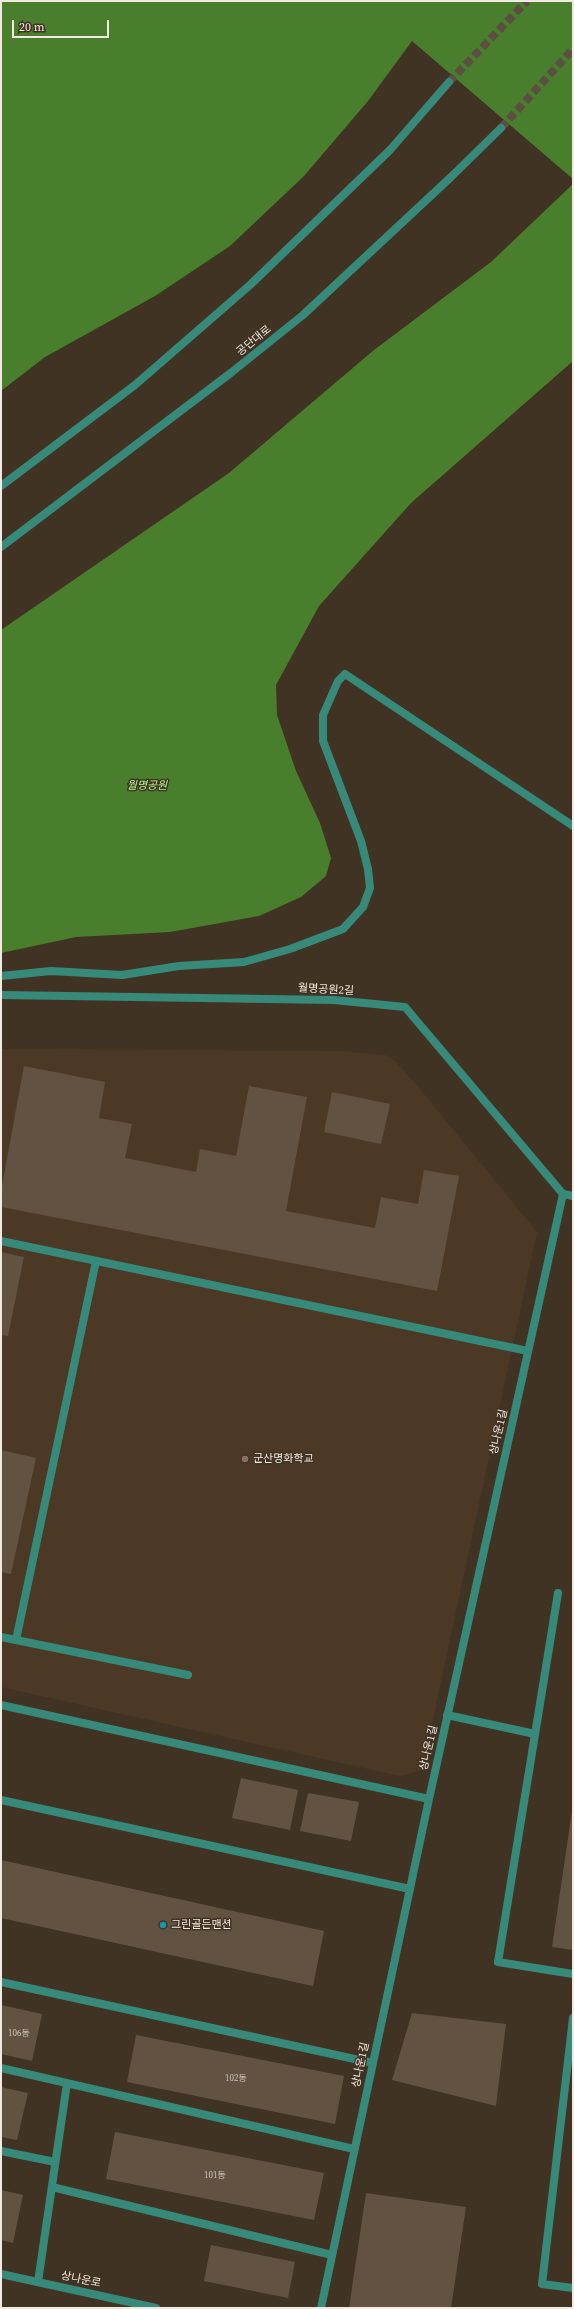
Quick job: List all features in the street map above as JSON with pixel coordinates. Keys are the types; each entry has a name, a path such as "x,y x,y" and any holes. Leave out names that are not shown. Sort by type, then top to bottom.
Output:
{"street":[{"path":"1,486 135,384 250,285 390,150 449,82"},
{"name":"공단대로","path":"1,547 232,372 303,316 501,128"},
{"path":"1,976 51,971 122,975 179,966 244,962 290,950 343,929 363,907 370,888 368,869 361,841 323,741 323,715 338,681 345,674 573,826"},
{"name":"월명공원2길","path":"1,995 334,1000 406,1007 563,1194"},
{"path":"563,1194 573,1196"},
{"name":"상나운1길","path":"321,2308 447,1715 563,1194"},
{"path":"1,1241 528,1351"},
{"path":"16,1640 96,1260"},
{"path":"558,1593 498,1962 573,1974"},
{"path":"1,1637 188,1675"},
{"path":"1,1705 429,1799"},
{"path":"447,1715 535,1734"},
{"path":"1,1800 410,1889"},
{"path":"1,1982 373,2063"},
{"path":"573,2018 542,2284 573,2288"},
{"path":"1,2068 354,2149"},
{"path":"38,2282 67,2083"},
{"path":"1,2151 55,2162"},
{"path":"52,2187 332,2255"},
{"name":"상나운로","path":"1,2274 156,2308"}],"shaded area":[{"name":"군산명화학교","path":"1,1049 341,1051 385,1055 395,1061 419,1088 537,1232 422,1770 400,1776 1,1687"}],"green space":[{"path":"1,1 573,1 573,179 412,41 368,101 304,176 230,246 155,296 45,357 1,391"},
{"name":"월명공원","path":"573,184 573,361 411,503 319,606 276,685 277,715 296,771 320,823 331,858 326,876 301,897 259,916 170,932 76,937 1,953 1,630 229,473 374,350 491,262"}],"building":[{"path":"24,1066 105,1082 99,1118 132,1124 125,1158 196,1172 200,1149 236,1156 249,1086 307,1097 286,1211 375,1228 381,1197 418,1204 424,1170 459,1176 437,1291 1,1207 1,1191"},
{"path":"332,1092 390,1104 381,1144 324,1132"},
{"path":"1,1252 24,1257 8,1336 1,1335"},
{"path":"1,1450 36,1458 11,1574 1,1572"},
{"path":"241,1778 298,1790 290,1830 232,1818"},
{"path":"308,1793 359,1802 351,1841 300,1831"},
{"path":"573,1811 573,1950 552,1947"},
{"name":"그린골든맨션","path":"1,1860 324,1931 313,1986 1,1918"},
{"path":"1,2005 42,2014 32,2061 1,2054"},
{"path":"412,2013 506,2024 496,2106 392,2080"},
{"path":"136,2035 344,2076 335,2124 127,2082"},
{"path":"1,2087 28,2093 17,2140 1,2137"},
{"path":"115,2132 324,2173 314,2220 106,2179"},
{"path":"1,2190 23,2195 13,2243 1,2240"},
{"path":"366,2193 466,2207 451,2308 349,2308"},
{"path":"211,2245 295,2262 288,2298 204,2281"}],"tunnel":[{"path":"449,82 527,1"},
{"path":"501,128 573,49"}],"place":[{"name":"군산명화학교","path":"245,1459"},
{"name":"그린골든맨션","path":"163,1925"}]}
